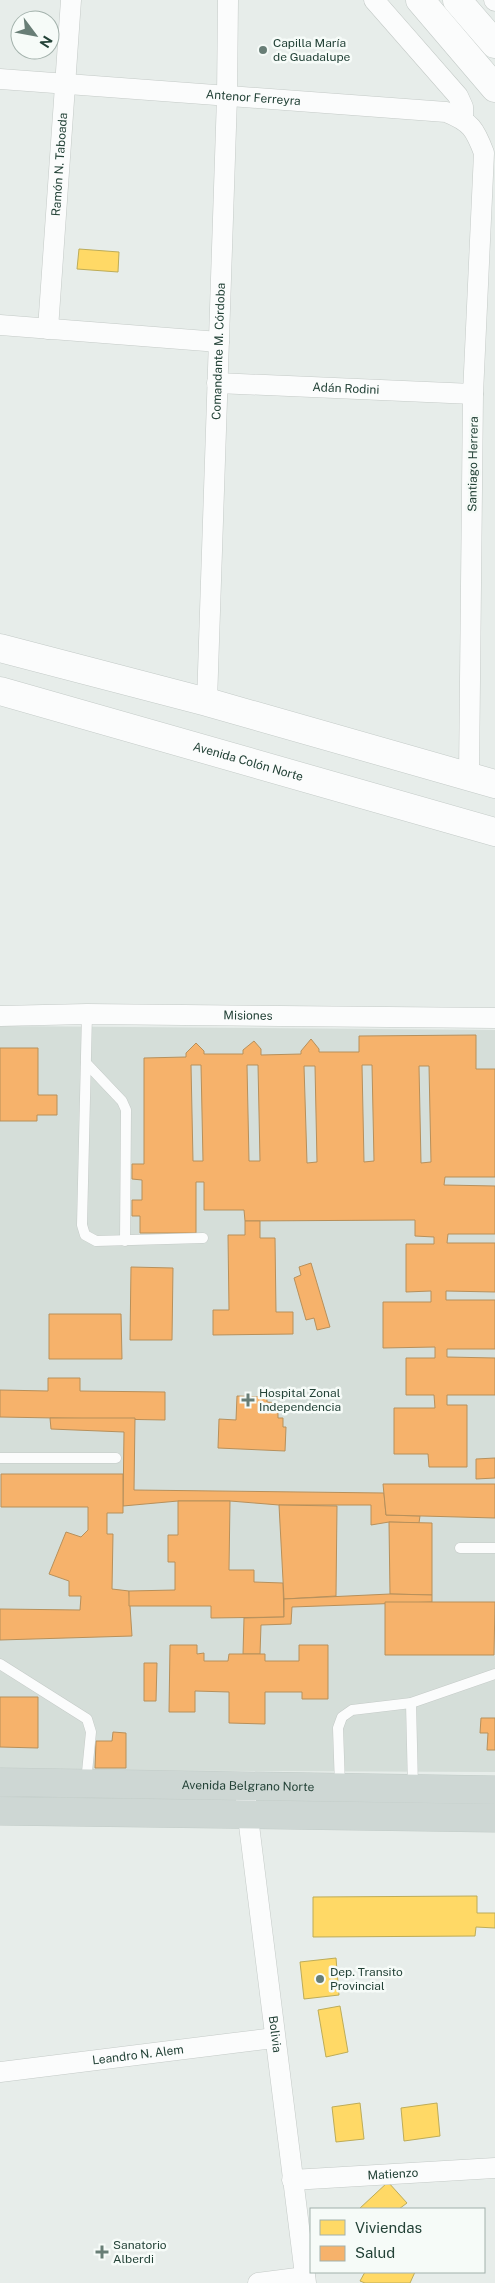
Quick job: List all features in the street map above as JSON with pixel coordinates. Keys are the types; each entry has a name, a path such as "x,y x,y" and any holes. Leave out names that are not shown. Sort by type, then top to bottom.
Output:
{"main road":[{"path":"420,0 495,88"},
{"path":"457,0 495,44"},
{"path":"0,648 207,702 495,784"},
{"name":"Avenida Colón Norte","path":"0,691 495,832"},
{"name":"Avenida Belgrano Norte","path":"0,1782 495,1790"},
{"path":"0,1811 495,1818"}],"street":[{"name":"Ramón N. Taboada","path":"48,329 67,83 71,0"},
{"name":"Comandante M. Córdoba","path":"207,702 227,97 228,0"},
{"path":"374,0 458,96 463,107 463,118 490,149"},
{"name":"Antenor Ferreyra","path":"0,79 446,112 463,118"},
{"name":"Santiago Herrera","path":"469,776 473,394 490,149"},
{"path":"0,325 218,342"},
{"name":"Adán Rodini","path":"218,383 473,394"},
{"name":"Misiones","path":"0,1016 87,1014 495,1018"},
{"name":"Bolivia","path":"246,1786 247,1815 274,2038 306,2280"},
{"name":"Leandro N. Alem","path":"0,2072 274,2038"},
{"name":"Matienzo","path":"292,2180 495,2168"},
{"path":"258,2283 306,2280"}],"lane":[{"path":"87,1014 82,1225 85,1235 96,1241 203,1238"},
{"path":"86,1064 122,1101 126,1110 125,1241"},
{"path":"0,1458 116,1458"},
{"path":"460,1548 495,1548"},
{"path":"0,1664 88,1719 91,1732 86,1783"},
{"path":"340,1787 338,1728 342,1717 352,1710 411,1703 495,1674"},
{"path":"411,1703 413,1788"}],"shaded area":[{"name":"Hospital Zonal Independencia","path":"0,1026 495,1030 495,1772 0,1770"}],"building: Viviendas":[{"path":"79,249 119,252 118,272 77,269"},
{"path":"477,1896 477,1913 495,1913 495,1928 476,1927 475,1936 313,1937 313,1897"},
{"name":"Dep. Transito Provincial","path":"336,1958 339,1995 304,1999 300,1962"},
{"path":"340,2006 348,2052 326,2057 318,2010"},
{"path":"360,2103 364,2139 336,2142 332,2107"},
{"path":"437,2103 440,2136 404,2141 401,2108"},
{"path":"388,2182 407,2203 400,2208 360,2208"},
{"path":"364,2273 415,2273 410,2283 365,2283 360,2281"}],"building: Salud":[{"path":"476,1035 476,1069 495,1069 495,1177 445,1177 444,1185 495,1186 495,1234 448,1234 447,1243 495,1243 495,1292 446,1291 446,1300 495,1300 495,1349 447,1349 447,1357 495,1358 495,1395 447,1395 447,1405 467,1405 467,1467 429,1467 428,1454 394,1454 394,1408 435,1408 434,1395 406,1395 406,1358 435,1358 435,1347 383,1348 383,1302 431,1302 431,1291 406,1292 406,1244 434,1244 434,1237 415,1236 415,1220 245,1221 244,1210 204,1210 204,1182 196,1182 196,1233 140,1233 140,1216 132,1216 132,1200 142,1200 142,1180 132,1179 132,1164 144,1164 144,1058 186,1057 186,1053 196,1043 204,1051 204,1054 243,1054 243,1050 254,1041 261,1049 261,1055 301,1054 301,1051 311,1039 319,1049 319,1052 359,1052 359,1036","holes":["191,1065 201,1065 203,1161 193,1161","247,1065 258,1065 260,1161 249,1161","362,1065 372,1065 374,1161 364,1162","304,1066 315,1066 317,1162 307,1163","419,1066 429,1066 431,1162 421,1163"]},
{"path":"0,1048 38,1048 38,1095 57,1095 57,1115 37,1115 37,1121 0,1121"},
{"path":"245,1221 260,1221 260,1238 275,1238 276,1312 293,1312 293,1334 213,1335 213,1310 229,1310 228,1235 245,1235"},
{"path":"311,1263 330,1327 317,1330 314,1318 306,1320 294,1278 301,1275 299,1267"},
{"path":"131,1267 173,1268 172,1340 130,1340"},
{"path":"49,1314 121,1314 122,1359 49,1359"},
{"path":"48,1378 80,1378 80,1391 165,1392 165,1420 0,1417 0,1390 48,1391"},
{"path":"237,1396 267,1397 267,1402 278,1403 278,1418 283,1418 283,1427 286,1427 285,1451 218,1448 219,1419 236,1420"},
{"path":"50,1418 135,1418 134,1490 384,1493 386,1515 420,1516 419,1523 389,1522 371,1525 371,1505 279,1505 230,1501 178,1501 123,1506 124,1432 51,1429"},
{"path":"495,1458 495,1478 476,1479 476,1459"},
{"path":"1,1474 123,1474 123,1513 107,1513 107,1534 113,1534 112,1589 129,1591 132,1636 0,1640 0,1609 80,1610 81,1596 69,1596 69,1581 49,1574 66,1532 81,1537 88,1530 88,1507 1,1507"},
{"path":"383,1484 495,1484 495,1518 386,1515"},
{"path":"178,1501 230,1501 229,1570 254,1570 254,1582 283,1583 284,1617 211,1618 211,1606 129,1606 129,1591 175,1590 175,1562 168,1562 168,1535 178,1535"},
{"path":"279,1505 337,1506 336,1596 284,1599"},
{"path":"389,1522 432,1523 432,1595 390,1594"},
{"path":"390,1594 432,1595 432,1602 292,1607 291,1624 261,1625 260,1654 243,1654 244,1618 284,1617 284,1599"},
{"path":"385,1602 495,1602 494,1655 385,1655"},
{"path":"170,1645 197,1645 197,1654 204,1653 204,1661 228,1661 229,1654 265,1654 265,1661 299,1661 299,1645 328,1645 328,1699 302,1699 302,1692 265,1692 265,1724 229,1723 229,1692 195,1691 195,1712 169,1712"},
{"path":"144,1663 157,1663 156,1701 144,1701"},
{"path":"0,1697 38,1697 38,1748 0,1747"},
{"path":"481,1718 495,1718 495,1750 487,1750 488,1733 480,1733"},
{"path":"113,1732 126,1733 126,1768 95,1768 96,1741 112,1741"}],"place":[{"name":"Capilla María de Guadalupe","path":"263,50"},
{"name":"Hospital Zonal Independencia","path":"248,1400"},
{"name":"Dep. Transito Provincial","path":"320,1979"},
{"name":"Sanatorio Alberdi","path":"102,2252"}]}
